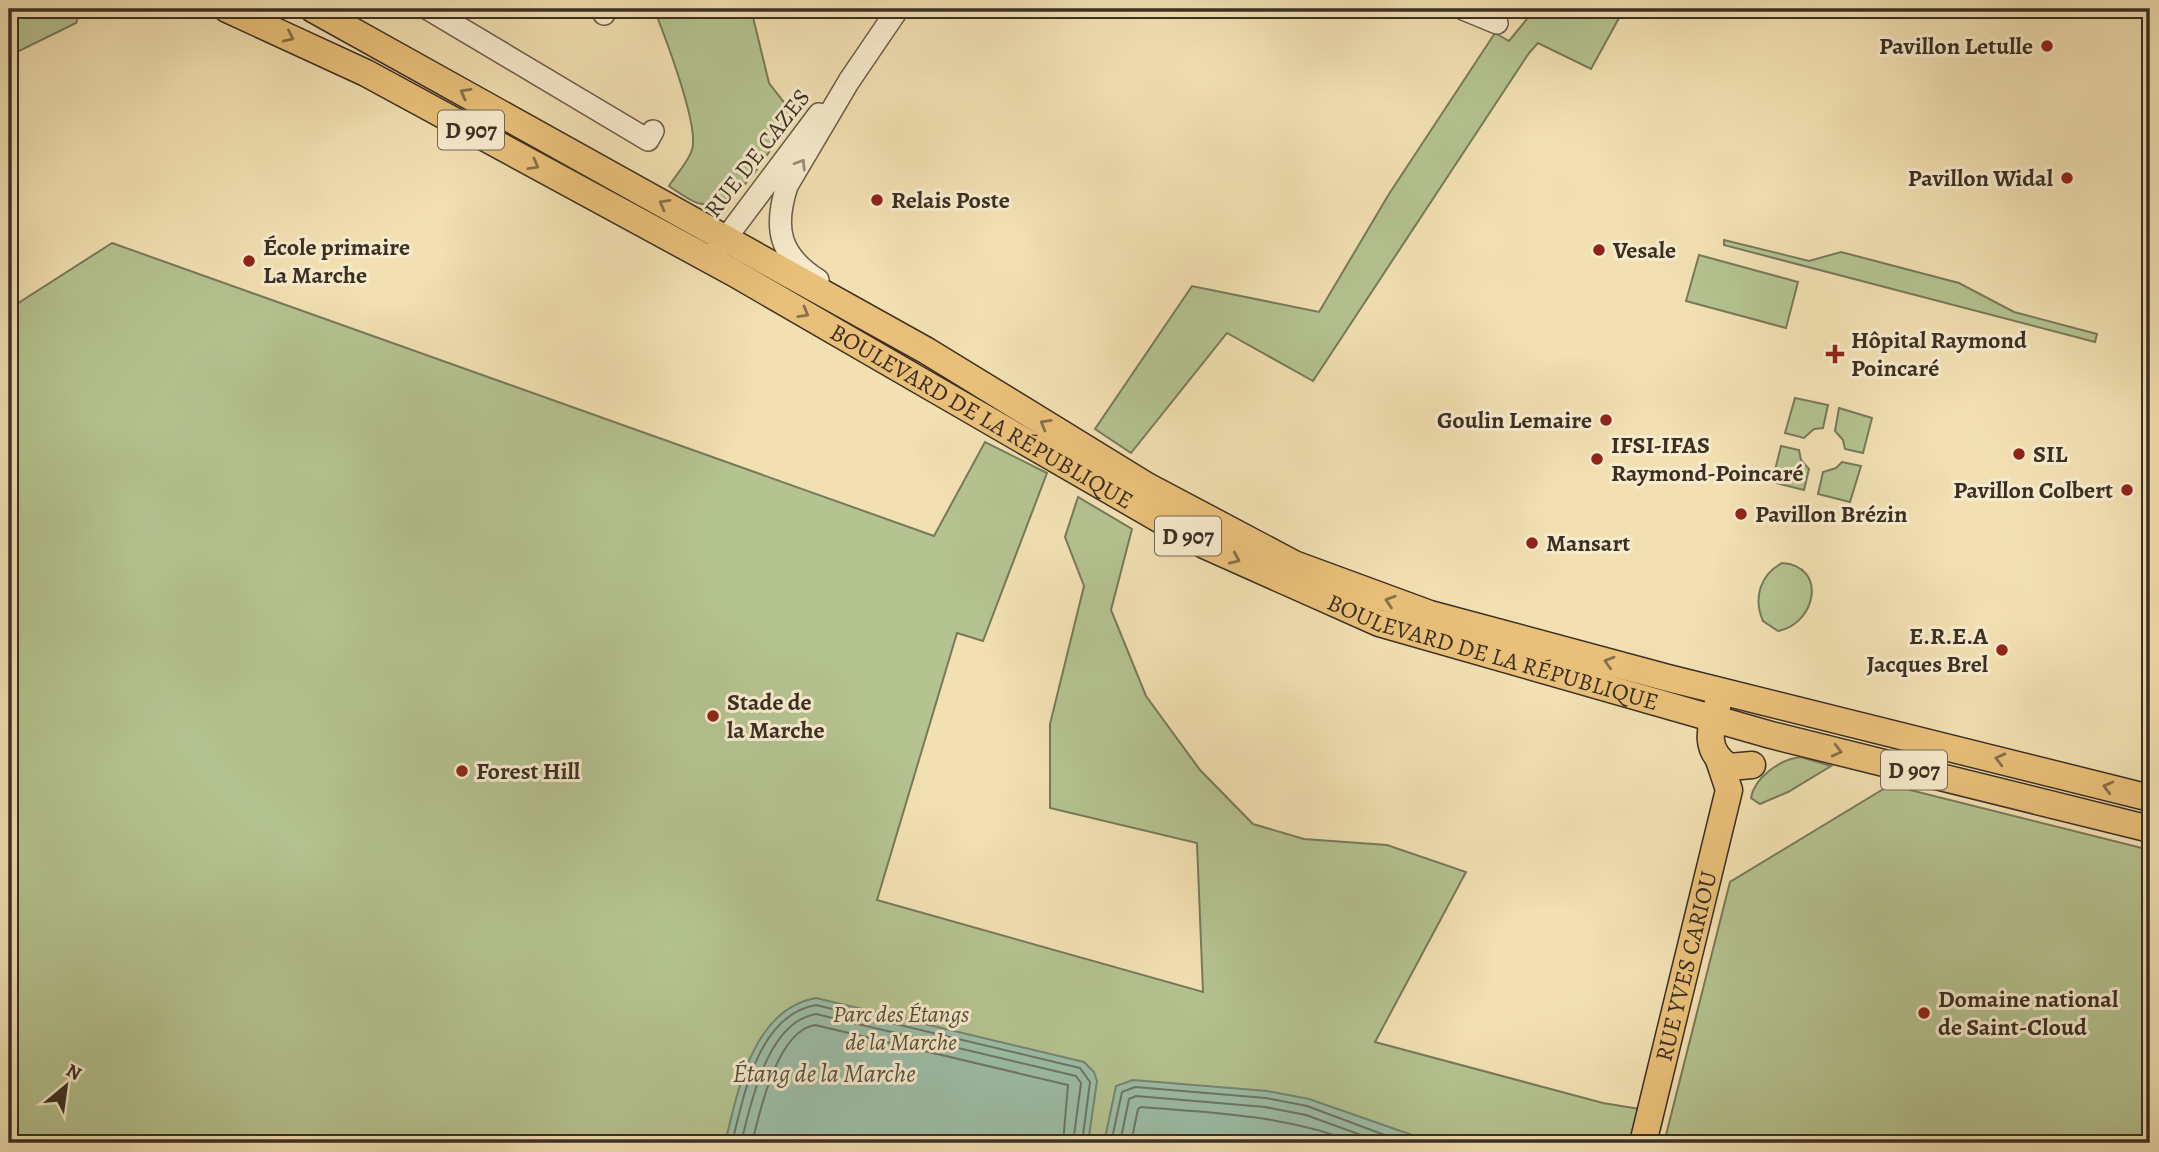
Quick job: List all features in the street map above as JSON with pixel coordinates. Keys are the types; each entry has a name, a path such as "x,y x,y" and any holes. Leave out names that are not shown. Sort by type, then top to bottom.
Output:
{"main road":[{"name":"BOULEVARD DE LA RÉPUBLIQUE","path":"227,9 366,73 745,279 1204,545 1379,623 1771,735"},
{"name":"BOULEVARD DE LA RÉPUBLIQUE","path":"313,9 859,312 1256,547 1326,577 1430,614 1721,692"},
{"path":"1721,692 1713,719 1710,744 1719,760 1729,790"},
{"name":"D 907","path":"1721,692 2150,798"},
{"name":"RUE YVES CARIOU","path":"1643,1143 1729,790 1766,749 1779,705"},
{"name":"D 907","path":"1771,735 2150,829"},
{"path":"1719,760 1729,766 1752,765"}],"street":[{"path":"428,9 648,140 653,131"},
{"name":"RUE DE CAZES","path":"859,312 793,260 785,249 780,227 782,204 787,186 849,81 898,9"},
{"path":"1463,9 1497,23"},
{"name":"RUE DE CAZES","path":"710,261 785,156 849,81"},
{"path":"745,279 774,266 780,227"}],"green space":[{"path":"9,9 81,9 76,23 9,56"},
{"path":"654,9 751,9 769,83 793,114 755,172 730,197 717,203 698,203 669,186 690,155 693,138 680,80"},
{"path":"1535,9 1624,9 1591,69 1538,43 1529,53 1313,381 1227,333 1131,453 1095,429 1192,286 1319,312 1389,194 1495,33 1509,41"},
{"path":"1724,240 1809,261 1841,252 1959,283 2014,312 2097,334 2095,342 1724,245"},
{"name":"Forest Hill","path":"112,243 934,536 985,442 1047,473 983,641 957,633 877,900 1203,992 1197,843 1050,808 1050,724 1084,586 1065,537 1078,497 1132,529 1111,610 1146,696 1200,770 1253,824 1304,839 1387,845 1466,872 1375,1042 1603,1103 1640,1109 1630,1143 9,1143 9,309"},
{"path":"1699,255 1798,282 1786,328 1686,301"},
{"path":"1795,398 1828,405 1823,428 1814,429 1804,438 1785,433"},
{"path":"1839,408 1872,418 1863,453 1845,449 1843,440 1835,431"},
{"path":"1781,446 1799,450 1801,460 1809,469 1804,490 1772,482"},
{"path":"1842,462 1861,466 1850,502 1818,494 1823,472 1836,468"},
{"path":"1782,563 1797,566 1806,574 1811,584 1812,596 1801,618 1778,631 1763,621 1759,596 1760,588 1768,574"},
{"path":"1801,757 1831,766 1788,792 1760,804 1751,798 1757,783 1769,771 1785,761"},
{"name":"Domaine national de Saint-Cloud","path":"1890,785 2150,850 2150,1143 1664,1143 1730,882"}],"water":[{"name":"Étang de la Marche","path":"816,998 1084,1062 1094,1072 1097,1081 1088,1143 725,1143 743,1077 763,1035 777,1018 795,1005"},
{"path":"1133,1080 1267,1091 1309,1099 1435,1143 1104,1143 1116,1086"}],"place":[{"name":"Pavillon Letulle","path":"2047,46"},
{"name":"Pavillon Widal","path":"2067,178"},
{"name":"Relais Poste","path":"877,200"},
{"name":"Vesale","path":"1599,250"},
{"name":"École primaire La Marche","path":"249,261"},
{"name":"Hôpital Raymond Poincaré","path":"1835,354"},
{"name":"Goulin Lemaire","path":"1606,420"},
{"name":"SIL","path":"2019,454"},
{"name":"IFSI-IFAS Raymond-Poincaré","path":"1597,459"},
{"name":"Pavillon Colbert","path":"2127,490"},
{"name":"Pavillon Brézin","path":"1741,514"},
{"name":"Mansart","path":"1532,543"},
{"name":"E.R.E.A Jacques Brel","path":"2002,650"},
{"name":"Stade de la Marche","path":"713,716"},
{"name":"Forest Hill","path":"462,771"},
{"name":"Domaine national de Saint-Cloud","path":"1924,1013"}],"park label":[{"name":"Parc des Étangs de la Marche","path":"901,1028"}]}
